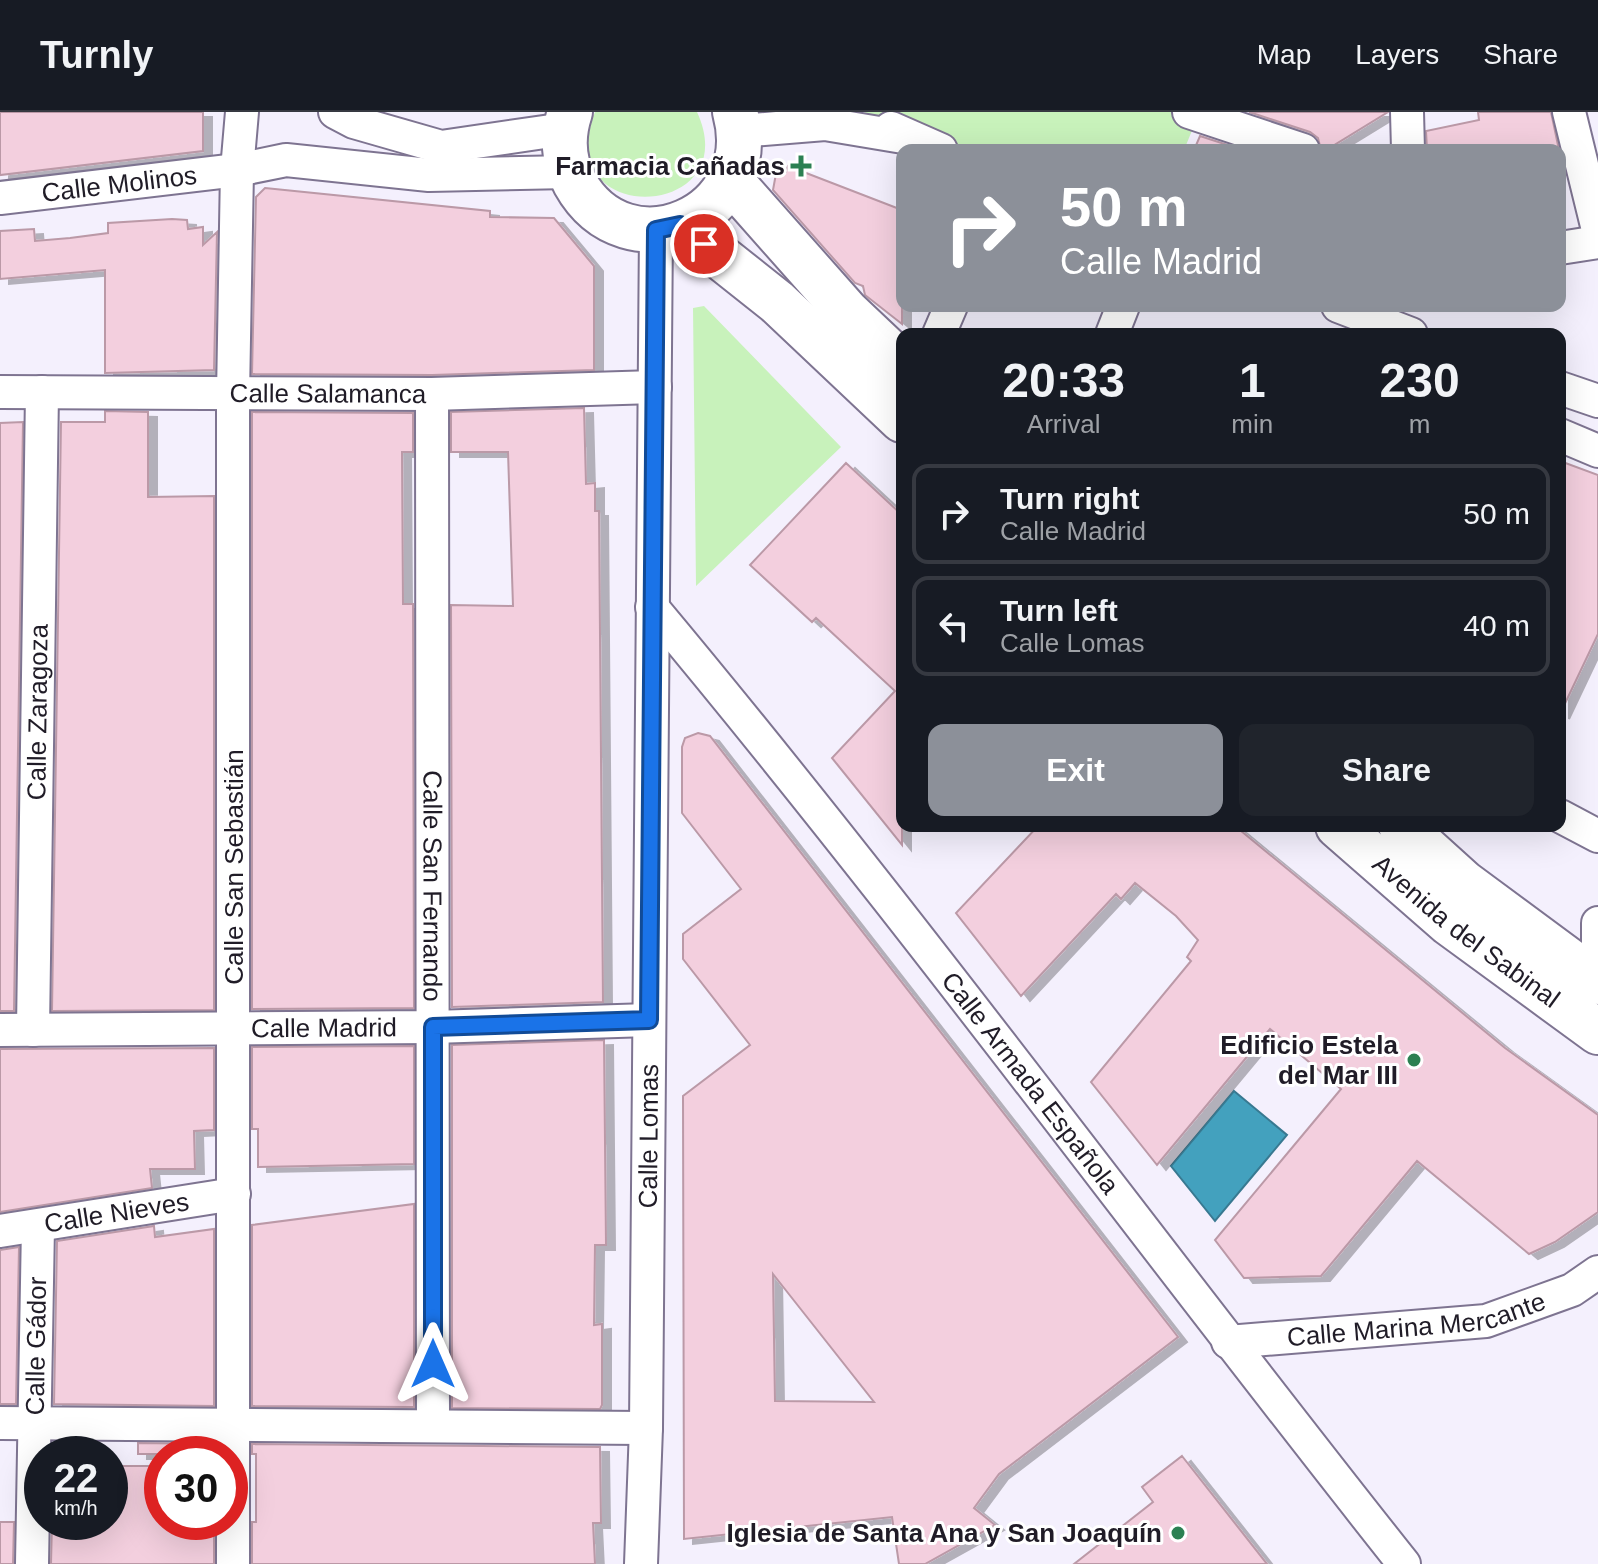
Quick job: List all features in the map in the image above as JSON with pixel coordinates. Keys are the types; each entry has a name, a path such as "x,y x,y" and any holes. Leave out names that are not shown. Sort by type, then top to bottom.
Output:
{"main road":[{"path":"566,118 569,172 583,197 603,215 628,226 668,227 701,215 731,181 740,148 737,121"},
{"path":"731,181 847,312 896,358"},
{"path":"668,227 777,302 896,414"},
{"name":"Avenida del Sabinal","path":"1345,832 1449,923 1598,1032"},
{"name":"Avenida del Sabinal","path":"1408,832 1464,883 1598,982"}],"street":[{"name":"Calle San Sebastián","path":"233,1564 233,395 237,170 242,112"},
{"path":"335,112 354,122 441,147 566,118"},
{"path":"864,112 925,144"},
{"path":"1189,112 1285,144"},
{"path":"1407,112 1408,144"},
{"path":"1569,112 1598,230"},
{"path":"737,121 825,124 909,138"},
{"name":"Calle Molinos","path":"0,198 237,170 286,160 429,175 569,172"},
{"name":"Calle Lomas","path":"641,1564 646,1428 655,387 668,227"},
{"path":"1566,247 1598,242"},
{"path":"1355,312 1390,324"},
{"name":"Calle Salamanca","path":"0,392 432,394 655,387"},
{"path":"1566,390 1598,401"},
{"name":"Calle Zaragoza","path":"33,1030 42,392"},
{"name":"Calle San Fernando","path":"432,394 433,1426"},
{"path":"1566,438 1598,451"},
{"name":"Calle Armada Española","path":"652,607 749,723 1228,1342 1404,1564"},
{"path":"1566,819 1598,836"},
{"path":"1598,923 1598,966"},
{"name":"Calle Madrid","path":"0,1030 433,1027 649,1020"},
{"name":"Calle Nieves","path":"0,1231 234,1194"},
{"name":"Calle Gádor","path":"32,1564 38,1226"},
{"name":"Calle Marina Mercante","path":"1228,1342 1486,1321 1572,1290 1598,1272"},
{"path":"0,1423 646,1428"}],"green space":[{"path":"595,112 697,112 705,148 696,174 675,191 648,197 620,192 599,177 588,150"},
{"path":"864,112 1189,112 1198,116 1186,144 925,144"},
{"path":"704,306 841,447 696,586 693,308"}],"water":[{"path":"1234,1091 1287,1135 1215,1221 1171,1166"}],"building":[{"path":"0,112 203,112 203,151 0,175"},
{"path":"1249,112 1388,112 1336,144 1320,144 1318,138 1310,132"},
{"path":"1478,112 1551,112 1558,144 1427,144 1426,131 1479,120"},
{"path":"1200,136 1225,144 1197,144"},
{"path":"788,166 896,208 896,312 902,312 902,324 865,295 863,286 855,283 773,190 777,168 786,172"},
{"path":"265,188 490,211 490,217 554,218 594,266 594,370 432,375 252,374 256,197"},
{"path":"187,220 188,229 203,227 203,245 217,232 214,370 105,373 105,270 0,279 0,231 34,229 35,241 108,233 108,223"},
{"path":"584,408 586,484 595,483 595,511 599,511 603,1002 452,1007 451,605 513,606 508,452 451,452 451,412"},
{"path":"105,411 148,412 148,497 214,496 214,1010 52,1011 61,422 105,422"},
{"path":"252,412 413,413 413,452 402,452 403,604 413,604 414,1008 252,1009"},
{"path":"23,422 14,1011 0,1011 0,423"},
{"path":"846,463 896,509 896,832 902,832 902,845 832,758 895,691 816,618 812,622 750,565"},
{"path":"1566,463 1598,475 1598,634 1566,701"},
{"path":"698,733 710,736 1178,1337 999,1474 974,1508 995,1525 925,1564 899,1564 892,1517 684,1539 683,1096 750,1045 683,959 683,934 741,889 682,813 682,747 685,738","holes":["773,1274 874,1402 775,1401"]},
{"name":"Edificio Estela del Mar III","path":"1032,832 1242,832 1505,1048 1598,1115 1598,1212 1555,1242 1529,1254 1417,1161 1321,1276 1244,1278 1215,1240 1341,1089 1270,1029 1157,1165 1091,1082 1191,961 1187,957 1198,940 1176,916 1135,883 1121,899 1116,894 1021,996 956,913"},
{"path":"604,1040 606,1245 595,1245 594,1325 602,1324 602,1405 600,1409 452,1408 452,1045"},
{"path":"414,1046 414,1164 258,1167 258,1129 252,1129 252,1047"},
{"path":"214,1048 214,1130 194,1131 195,1169 150,1169 152,1188 0,1212 0,1049"},
{"path":"414,1204 414,1407 252,1406 252,1225"},
{"path":"154,1226 155,1237 214,1229 214,1406 54,1404 57,1241"},
{"path":"19,1247 16,1404 0,1404 0,1250"},
{"path":"138,1443 144,1443 144,1454 138,1454"},
{"path":"252,1444 600,1447 601,1523 593,1523 595,1564 252,1564 252,1522 256,1522 256,1454 252,1454"},
{"name":"Iglesia de Santa Ana y San Joaquín","path":"1182,1456 1267,1564 1074,1564 1153,1502 1142,1487"},
{"path":"128,1466 144,1466 144,1540 214,1540 214,1564 51,1564 52,1540 128,1540"},
{"path":"0,1522 14,1522 13,1564 0,1564"}],"place":[{"name":"Farmacia Cañadas","path":"801,166"},
{"name":"Edificio Estela del Mar III","path":"1414,1060"},
{"name":"Iglesia de Santa Ana y San Joaquín","path":"1178,1533"}],"route":[{"path":"433,1364 433,1027 649,1020 656,230 680,225 704,244"}]}
